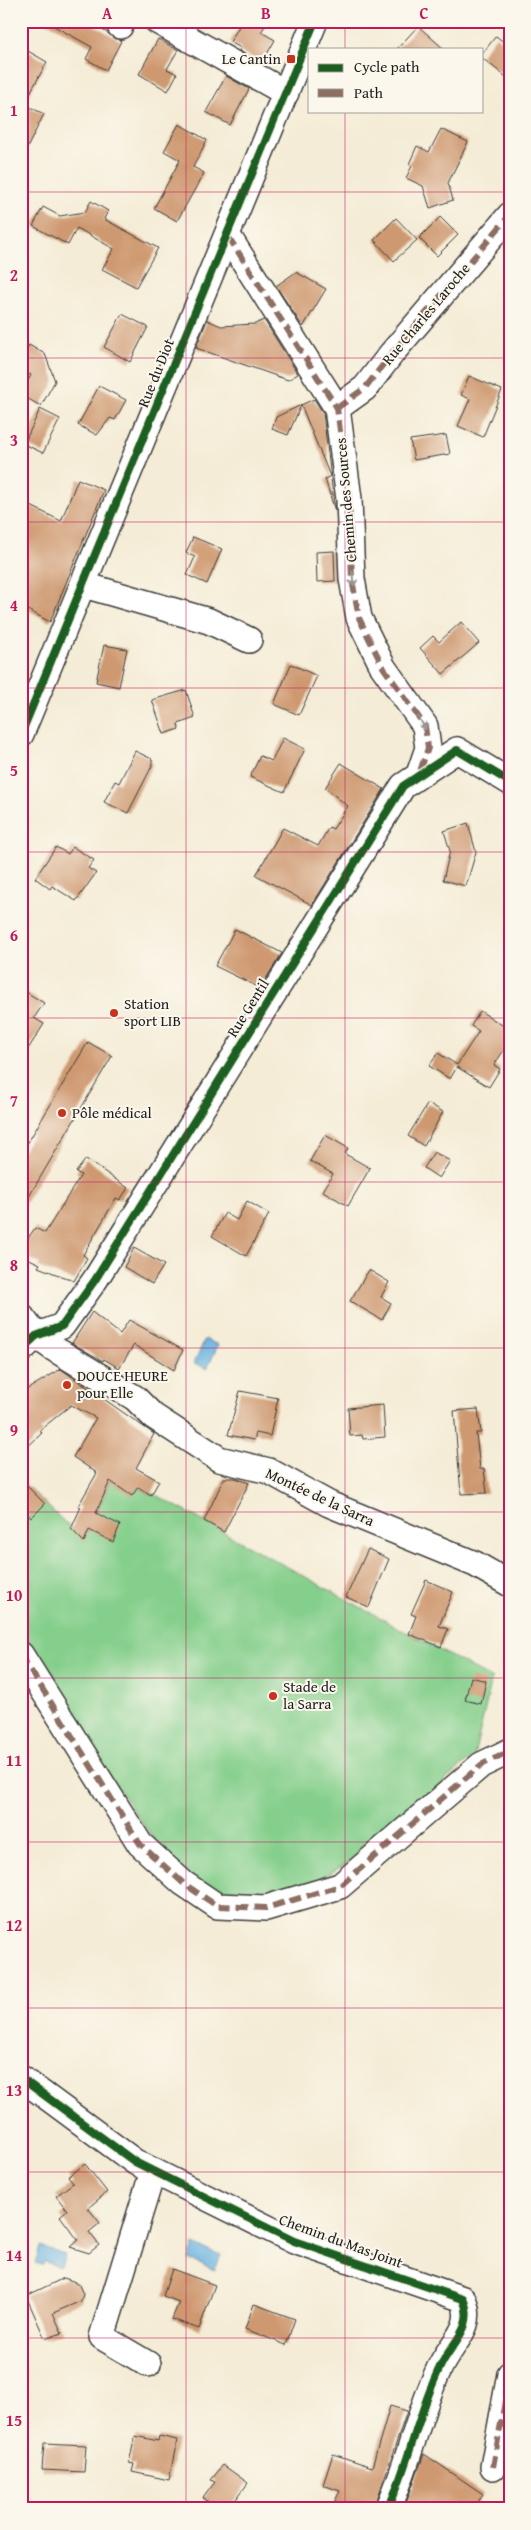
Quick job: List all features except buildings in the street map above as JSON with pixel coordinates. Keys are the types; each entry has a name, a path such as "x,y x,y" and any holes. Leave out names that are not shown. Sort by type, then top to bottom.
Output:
{"street":[{"path":"157,21 286,93"},
{"name":"Rue du Diot","path":"21,734 228,236 286,93 312,22"},
{"name":"Rue Charles Laroche","path":"337,408 365,388 392,353 510,215"},
{"name":"Chemin des Sources","path":"228,236 337,408 349,499 352,579 359,618 383,666 426,726 428,748 419,774"},
{"path":"84,585 209,621 248,640"},
{"name":"Rue Gentil","path":"29,1343 62,1326 95,1280 403,786 457,750 510,782"},
{"path":"21,1316 29,1343"},
{"name":"Montée de la Sarra","path":"29,1343 135,1398 153,1416 219,1459 269,1471 330,1504 475,1564 510,1584"},
{"path":"21,1655 140,1844 183,1883 218,1906 266,1908 340,1886 481,1765 510,1751"},
{"name":"Chemin du Mas Joint","path":"21,2078 135,2162 294,2241 463,2299 468,2310 466,2325 441,2365 425,2400 403,2476 388,2509"},
{"path":"148,2364 102,2337 154,2171"},
{"path":"493,2467 510,2374"}],"green space":[{"name":"Stade de la Sarra","path":"110,1481 132,1495 138,1487 151,1495 152,1493 492,1679 474,1756 350,1861 313,1884 283,1894 248,1896 203,1888 166,1856 109,1776 33,1652 21,1627 21,1492 27,1486 84,1541"}],"water":[{"path":"205,1339 218,1345 207,1369 194,1363"},
{"path":"194,2245 221,2255 215,2270 189,2260"},
{"path":"40,2247 65,2255 61,2267 44,2262 42,2265 35,2263"}],"marked path":[{"path":"337,408 365,388 392,353 510,215"},
{"path":"228,236 337,408 349,499 352,579 359,618 383,667 425,726 428,748 419,774"},
{"path":"21,1655 140,1844 183,1883 217,1906 266,1908 340,1886 481,1765 510,1751"},
{"path":"493,2467 510,2374"}],"cycle path":[{"path":"21,734 315,21"},
{"path":"21,1350 36,1336 62,1326 95,1280 403,786 457,750 510,782"},
{"path":"21,2078 135,2162 294,2241 463,2299 466,2309 464,2326 432,2384 402,2474 388,2509"}],"place":[{"name":"Le Cantin","path":"291,59"},
{"name":"Station sport LIB","path":"114,1013"},
{"name":"Pôle médical","path":"62,1113"},
{"name":"DOUCE HEURE pour Elle","path":"67,1385"},
{"name":"Stade de la Sarra","path":"273,1696"}]}
